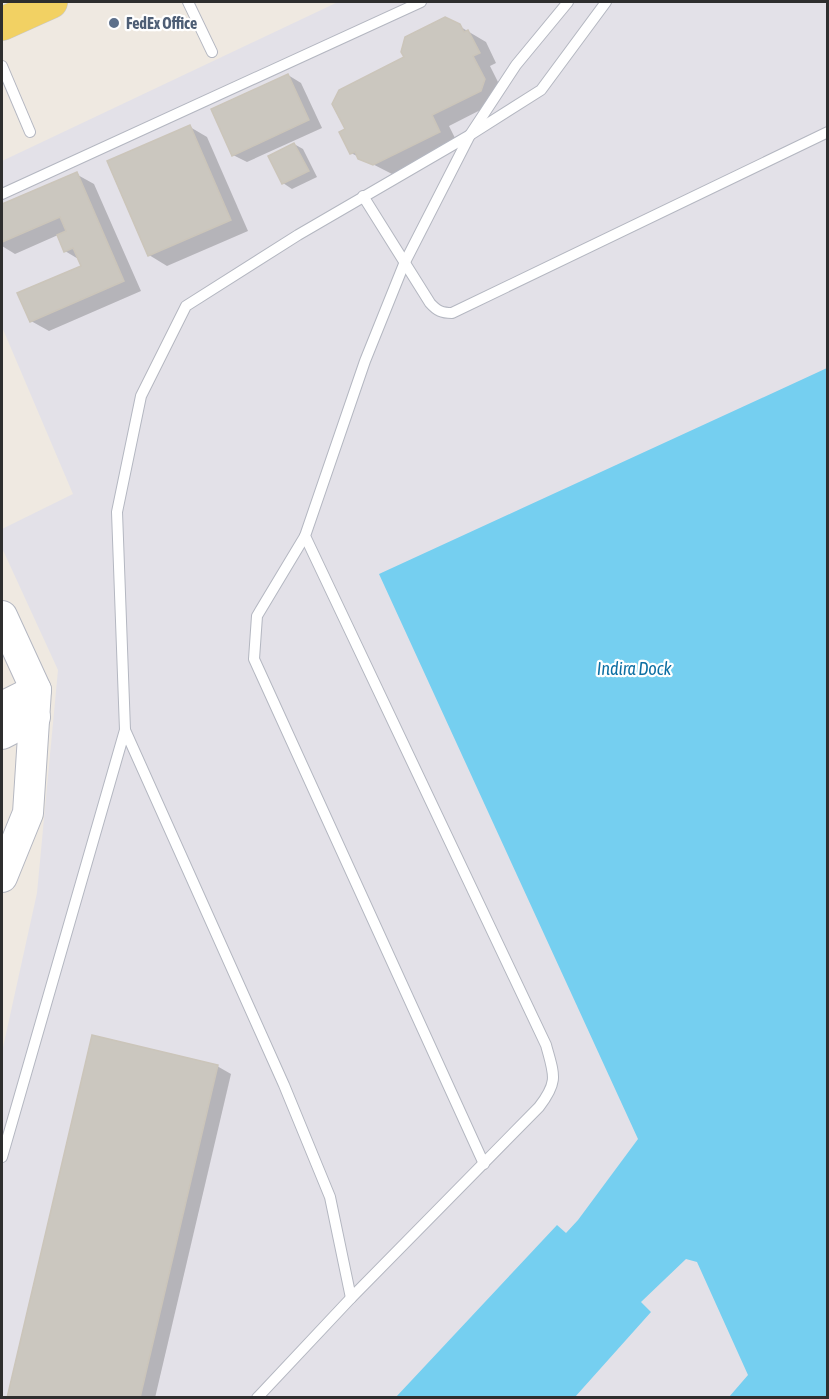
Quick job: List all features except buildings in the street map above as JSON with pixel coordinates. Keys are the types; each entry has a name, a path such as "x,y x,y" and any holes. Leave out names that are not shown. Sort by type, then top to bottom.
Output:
{"main road":[{"path":"2,24 51,2"}],"street":[{"path":"2,616 35,704 28,813 2,877"},
{"path":"2,707 35,704"},
{"path":"2,734 35,704"}],"lane":[{"path":"188,2 212,52"},
{"path":"2,194 421,2"},
{"path":"484,1164 254,659 257,616 304,536 365,362 404,264 470,135 516,65 568,2"},
{"path":"2,1157 125,730 117,512 141,396 186,306 298,235 470,135 541,90 606,2"},
{"path":"2,66 30,132"},
{"path":"363,196 430,303 436,310 452,313 828,132"},
{"path":"258,1398 351,1298 484,1164 547,1096 553,1086 553,1072 546,1045 304,536"},
{"path":"125,730 284,1084 330,1197 351,1298"}],"shaded area":[{"path":"338,2 827,2 827,1397 2,1398 2,1052 37,893 58,670 2,548 2,529 73,494 2,327 2,161"}],"water":[{"name":"Indira Dock","path":"827,368 827,1397 729,1397 748,1375 697,1262 686,1259 641,1302 651,1312 575,1397 396,1397 557,1225 566,1233 638,1139 379,574"}],"place":[{"name":"FedEx Office","path":"114,23"}]}
